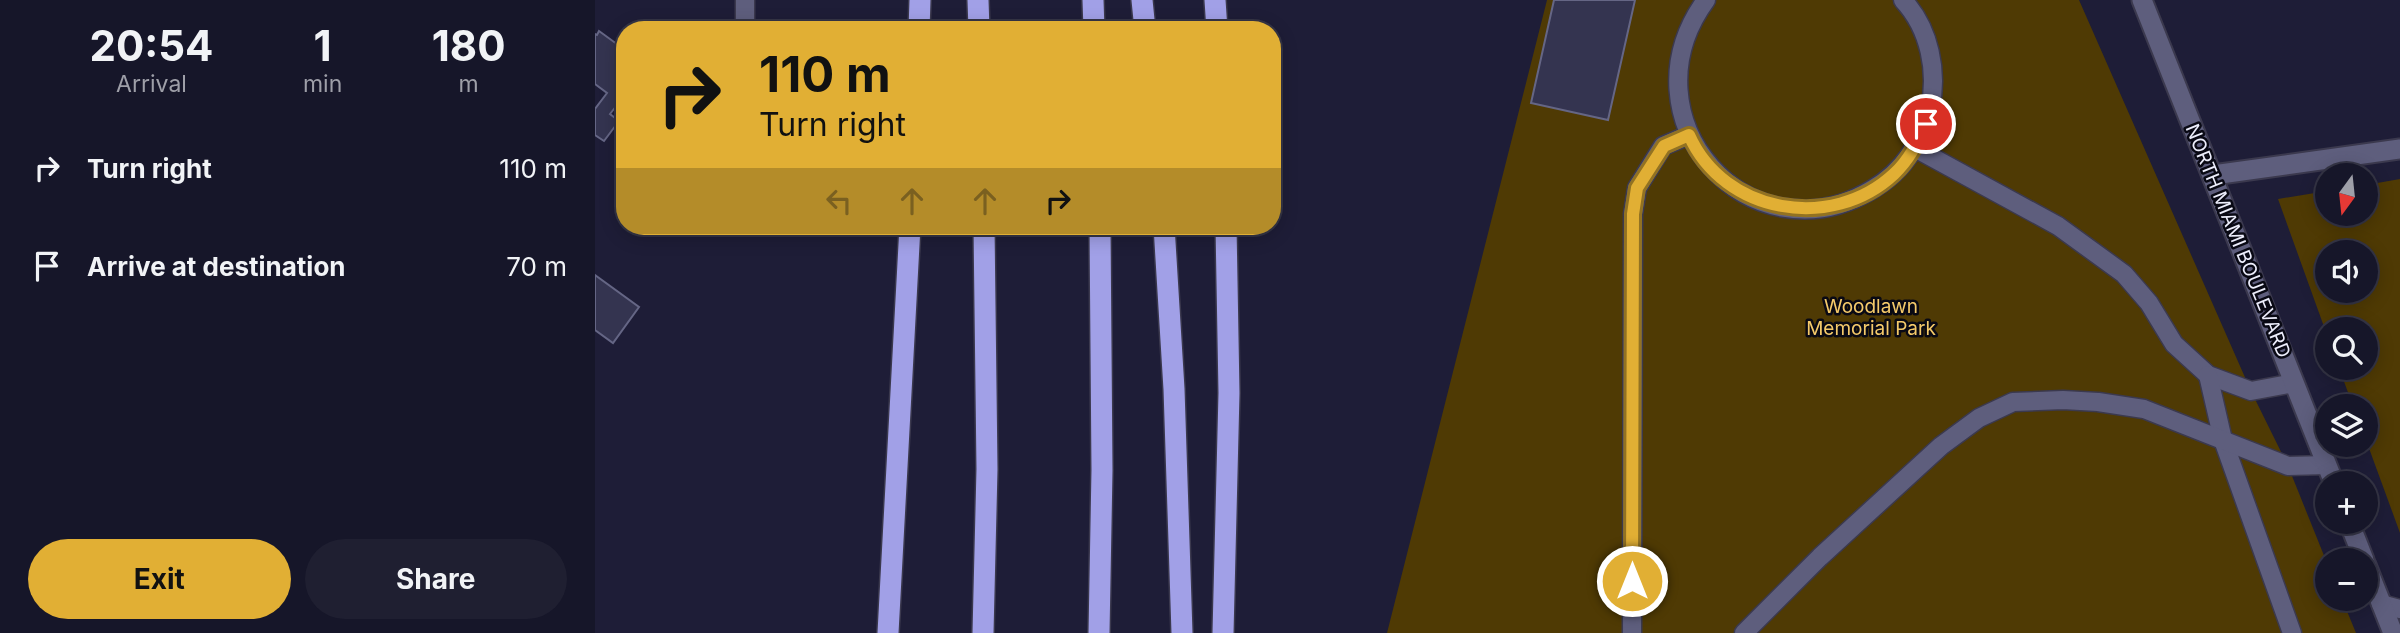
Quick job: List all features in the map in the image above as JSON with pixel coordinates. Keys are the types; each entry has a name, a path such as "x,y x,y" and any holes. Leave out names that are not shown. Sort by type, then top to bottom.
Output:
{"highway":[{"path":"919,21 920,0"},
{"path":"978,0 979,21"},
{"path":"1093,0 1094,21"},
{"path":"1142,0 1144,21"},
{"path":"1215,0 1216,21"},
{"path":"888,633 910,235"},
{"path":"983,633 987,469 984,235"},
{"path":"1099,633 1102,470 1100,235"},
{"path":"1165,235 1174,389 1182,633"},
{"path":"1223,633 1229,393 1226,235"}],"street":[{"name":"NORTH MIAMI BOULEVARD","path":"2142,0 2329,471"},
{"path":"2213,175 2400,149"},
{"path":"2378,585 2391,607 2393,633"}],"lane":[{"path":"745,0 745,21"},
{"path":"1706,0 1692,20 1680,55 1677,78 1679,102 1689,135 1707,163 1727,182 1766,203 1807,209 1828,207 1862,196 1895,173 1915,148 1926,124 1933,95 1933,73 1928,44 1919,22 1903,0"},
{"path":"1632,633 1633,214 1637,188 1664,146 1689,135"},
{"path":"1915,148 2058,226 2124,274 2149,303 2174,344 2208,375 2252,391 2294,383"},
{"path":"2208,375 2223,440 2292,633"},
{"path":"1744,633 1941,446 1979,418 2013,402 2075,401 2144,409 2288,466 2315,471"}],"green space":[{"name":"Woodlawn Memorial Park","path":"1547,0 2079,0 2251,391 2288,466 2321,548 2315,548 2315,611 2347,611 2356,633 1387,633"},
{"path":"2400,179 2400,533 2372,457 2378,457 2378,394 2349,394 2343,380 2378,380 2378,317 2321,317 2315,303 2378,303 2378,240 2315,240 2315,302 2278,199 2315,193 2315,226 2378,226 2378,183"}],"building":[{"path":"1554,0 1635,0 1608,120 1531,103"},
{"path":"599,31 616,43 616,106 610,114 616,119 616,125 604,141 595,135 595,109 607,93 595,84 595,34"},
{"path":"595,275 639,307 613,343 595,330"}],"route":[{"path":"1632,581 1633,214 1637,188 1650,167 1664,146 1689,135 1707,163 1727,182 1748,195 1766,203 1789,208 1828,207 1862,196 1895,173 1915,148 1926,124"}]}
